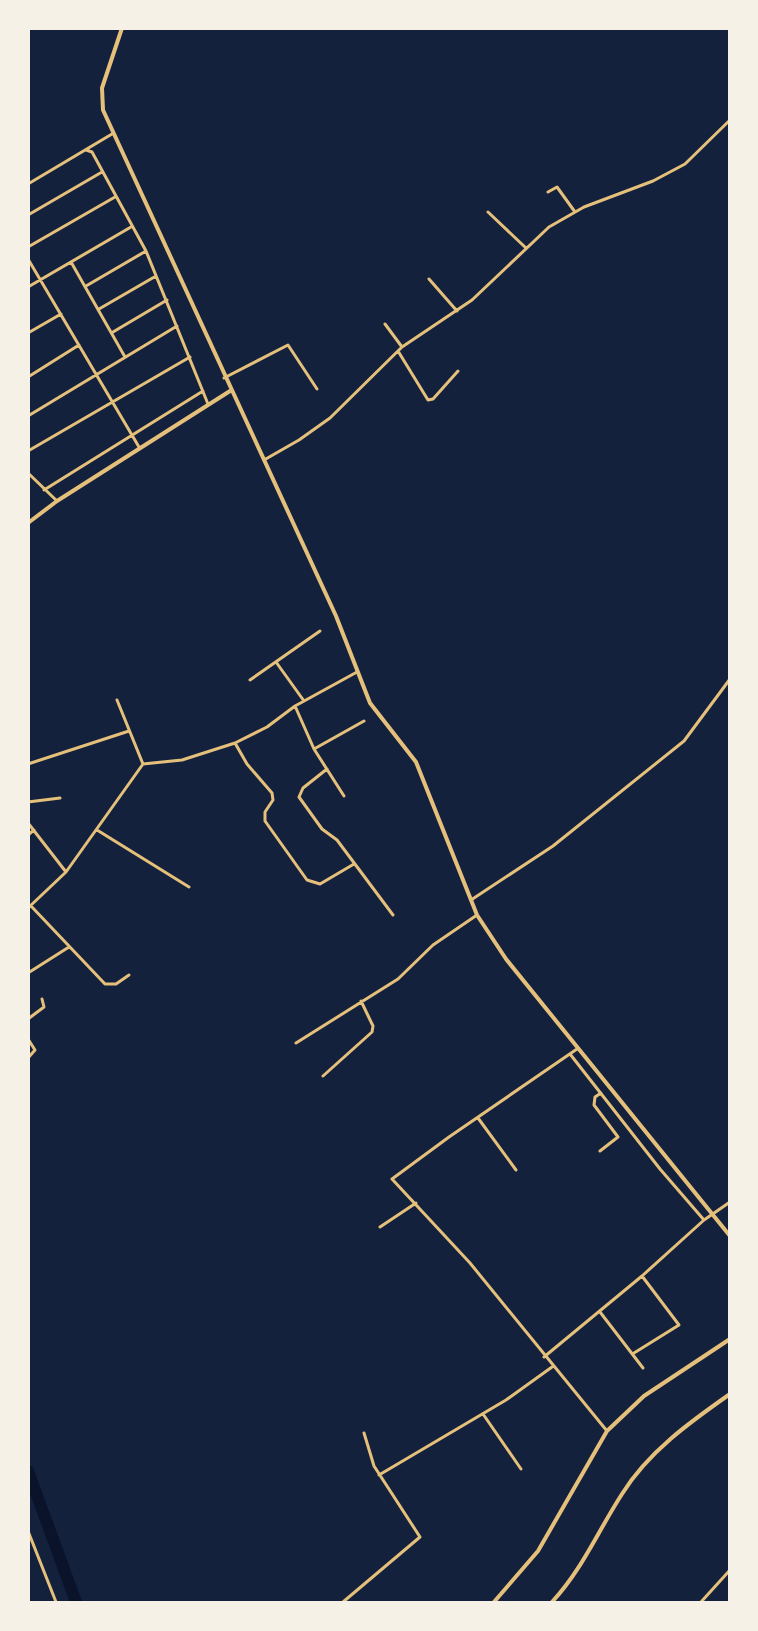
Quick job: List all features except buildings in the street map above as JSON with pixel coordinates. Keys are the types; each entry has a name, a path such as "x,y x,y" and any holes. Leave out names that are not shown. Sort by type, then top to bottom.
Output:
{"street":[{"path":"122,28 102,88 101,101 111,135 229,392 336,616 355,673 370,703 416,762 476,915 506,959 576,1049 729,1236"},
{"path":"263,461 330,418 402,347 422,331 472,300 549,227 575,212 653,181 685,164 729,120"},
{"path":"28,184 111,135"},
{"path":"86,150 92,153 146,251 191,357 208,404"},
{"path":"28,215 102,172"},
{"path":"548,192 557,187 575,212"},
{"path":"28,247 115,197"},
{"path":"488,212 525,248"},
{"path":"28,287 131,226"},
{"path":"86,286 146,251"},
{"path":"28,259 139,447"},
{"path":"71,262 126,357"},
{"path":"99,309 156,276"},
{"path":"429,279 457,311"},
{"path":"113,332 167,300"},
{"path":"28,333 61,314"},
{"path":"385,324 402,347"},
{"path":"28,416 177,326"},
{"path":"28,377 80,345"},
{"path":"224,378 288,345 317,389"},
{"path":"398,351 428,400 433,399 458,371"},
{"path":"28,451 191,357"},
{"path":"44,490 203,390"},
{"path":"28,523 139,447 219,396 229,392"},
{"path":"28,473 57,501"},
{"path":"250,680 320,631"},
{"path":"276,662 304,701"},
{"path":"129,975 116,984 105,984 30,907 66,872 143,764 182,760 235,743 267,727 295,706 355,673"},
{"path":"471,900 553,846 684,741 729,679"},
{"path":"117,700 143,764"},
{"path":"295,706 314,749 344,796"},
{"path":"314,749 364,722"},
{"path":"28,764 129,731"},
{"path":"235,743 247,764 272,793 273,800 265,812 265,821 307,880 320,884 354,864"},
{"path":"327,770 303,788 298,797 322,829 337,840 393,915"},
{"path":"28,802 60,798"},
{"path":"28,823 66,872"},
{"path":"28,835 34,830"},
{"path":"97,830 189,887"},
{"path":"296,1043 398,979 433,945 476,915"},
{"path":"28,973 70,946"},
{"path":"28,1019 44,1007 42,999"},
{"path":"323,1076 372,1032 373,1026 362,1000"},
{"path":"28,1039 35,1050 28,1058"},
{"path":"576,1049 393,1177 394,1182 470,1263 552,1367 607,1431"},
{"path":"571,1054 660,1169 705,1220"},
{"path":"600,1093 595,1097 594,1105 618,1137 600,1151"},
{"path":"478,1117 516,1170"},
{"path":"544,1357 729,1202"},
{"path":"380,1227 416,1203"},
{"path":"634,1353 679,1324 642,1276"},
{"path":"600,1312 634,1353 643,1368"},
{"path":"494,1602 538,1551 607,1431 644,1396 729,1339"},
{"path":"379,1475 506,1400 552,1367"},
{"path":"552,1602 573,1580 622,1492 640,1470 661,1447 729,1394"},
{"path":"483,1413 521,1469"},
{"path":"343,1602 420,1537 379,1475 370,1458 363,1432"},
{"path":"28,1531 56,1602"},
{"path":"701,1602 729,1570"}],"waterway":[{"path":"28,1471 76,1602"}]}
